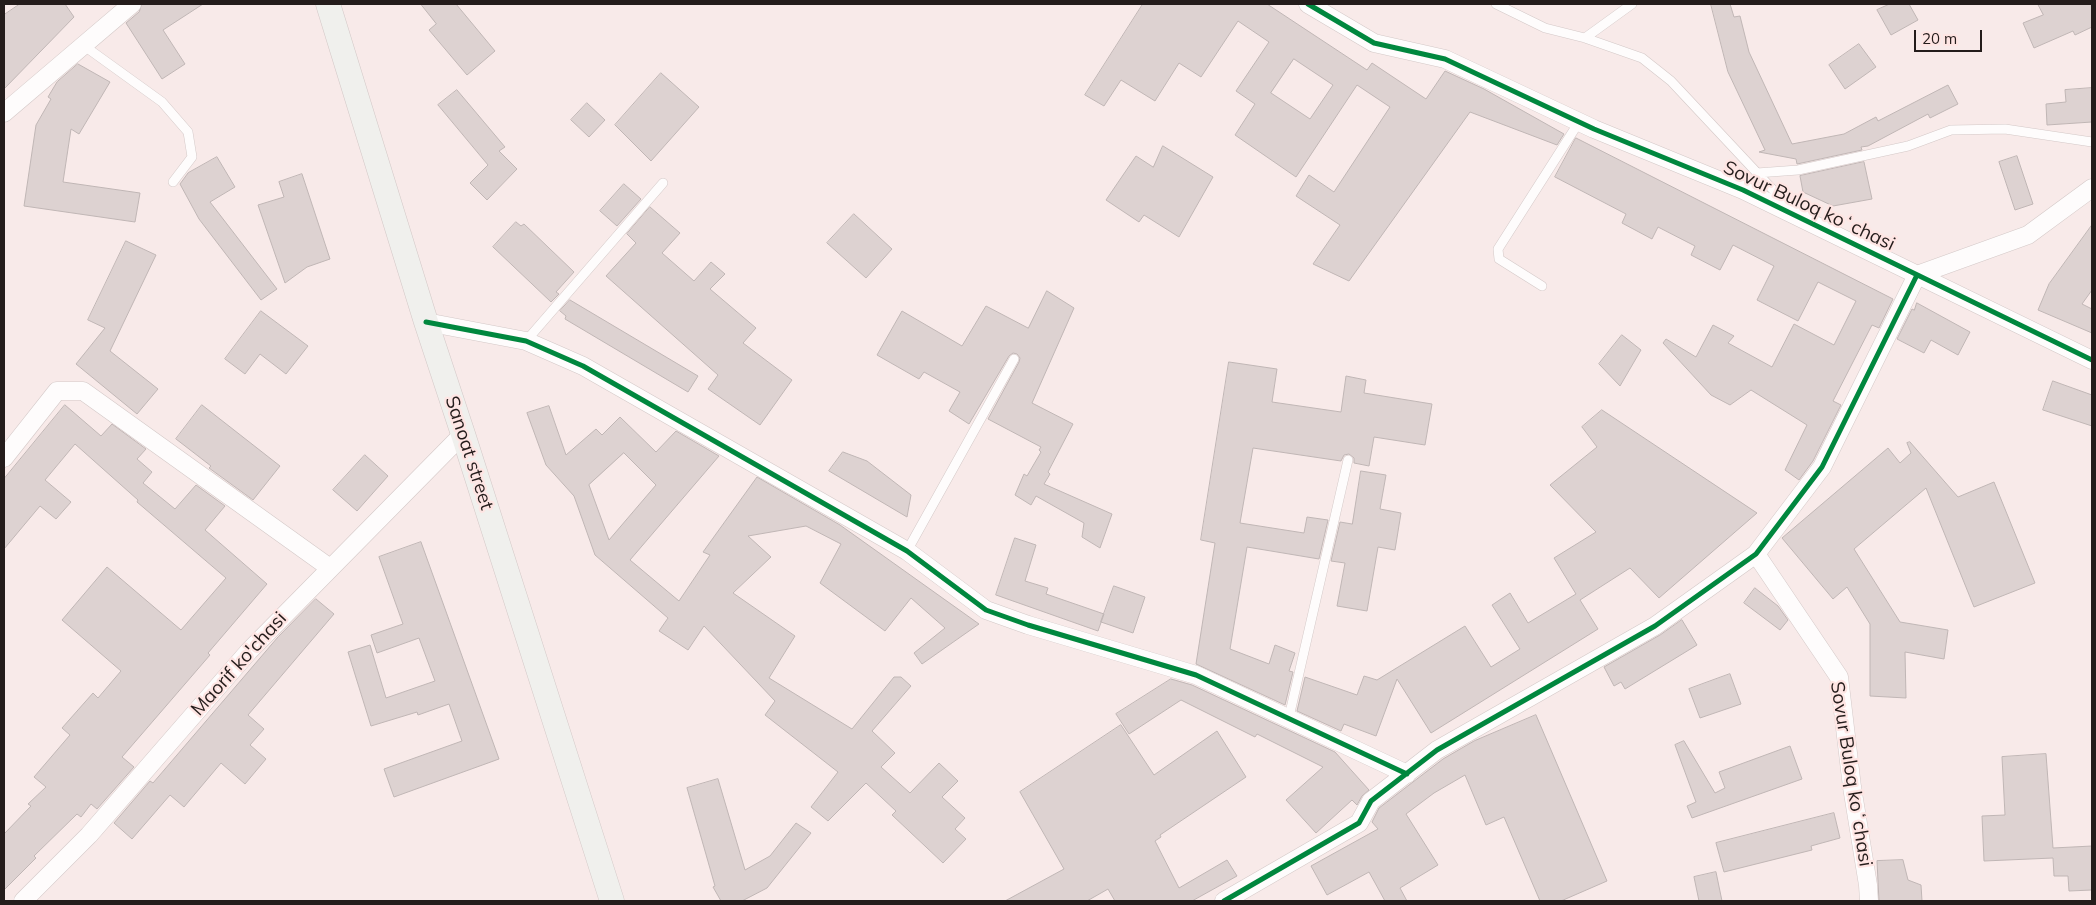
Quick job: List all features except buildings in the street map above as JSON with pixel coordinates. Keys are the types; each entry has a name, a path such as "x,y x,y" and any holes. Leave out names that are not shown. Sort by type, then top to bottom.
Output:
{"main road":[{"name":"Sanoat street","path":"328,4 426,322 612,901"}],"street":[{"path":"4,113 132,4"},
{"name":"Sovur Buloq koʻchasi","path":"1308,4 1374,43 1445,59 1579,122 1743,190 2092,360"},
{"path":"1224,901 1359,823 1371,802 1437,750 1655,626 1756,554 1822,467 1918,275 2028,235 2092,188"},
{"path":"426,322 526,341 583,366 907,551 986,610 1028,625 1196,675 1407,774"},
{"path":"4,458 57,391 83,391 330,568"},
{"name":"Maorif ko'chasi","path":"23,901 89,835 249,650 463,434"},
{"name":"Sovur Buloq koʻchasi","path":"1756,554 1839,677 1852,788 1868,886 1868,901"}],"lane":[{"path":"1496,4 1545,28 1585,38 1642,58 1671,81 1798,216"},
{"path":"1585,38 1632,4"},
{"path":"83,45 162,102 188,132 192,157 173,182"},
{"path":"1542,286 1499,259 1498,249 1579,122"},
{"path":"1757,173 1798,170 1908,146 1950,130 2005,129 2092,142"},
{"path":"526,341 663,183"},
{"path":"907,551 1014,359"},
{"path":"1288,717 1348,460"}],"cycle path":[{"path":"1308,4 1374,43 1445,59 1594,129 1743,190 2092,360"},
{"path":"1224,901 1359,823 1371,801 1437,750 1655,626 1756,554 1822,467 1917,275"},
{"path":"426,322 526,341 583,366 907,551 986,610 1028,625 1196,675 1407,774"}]}
